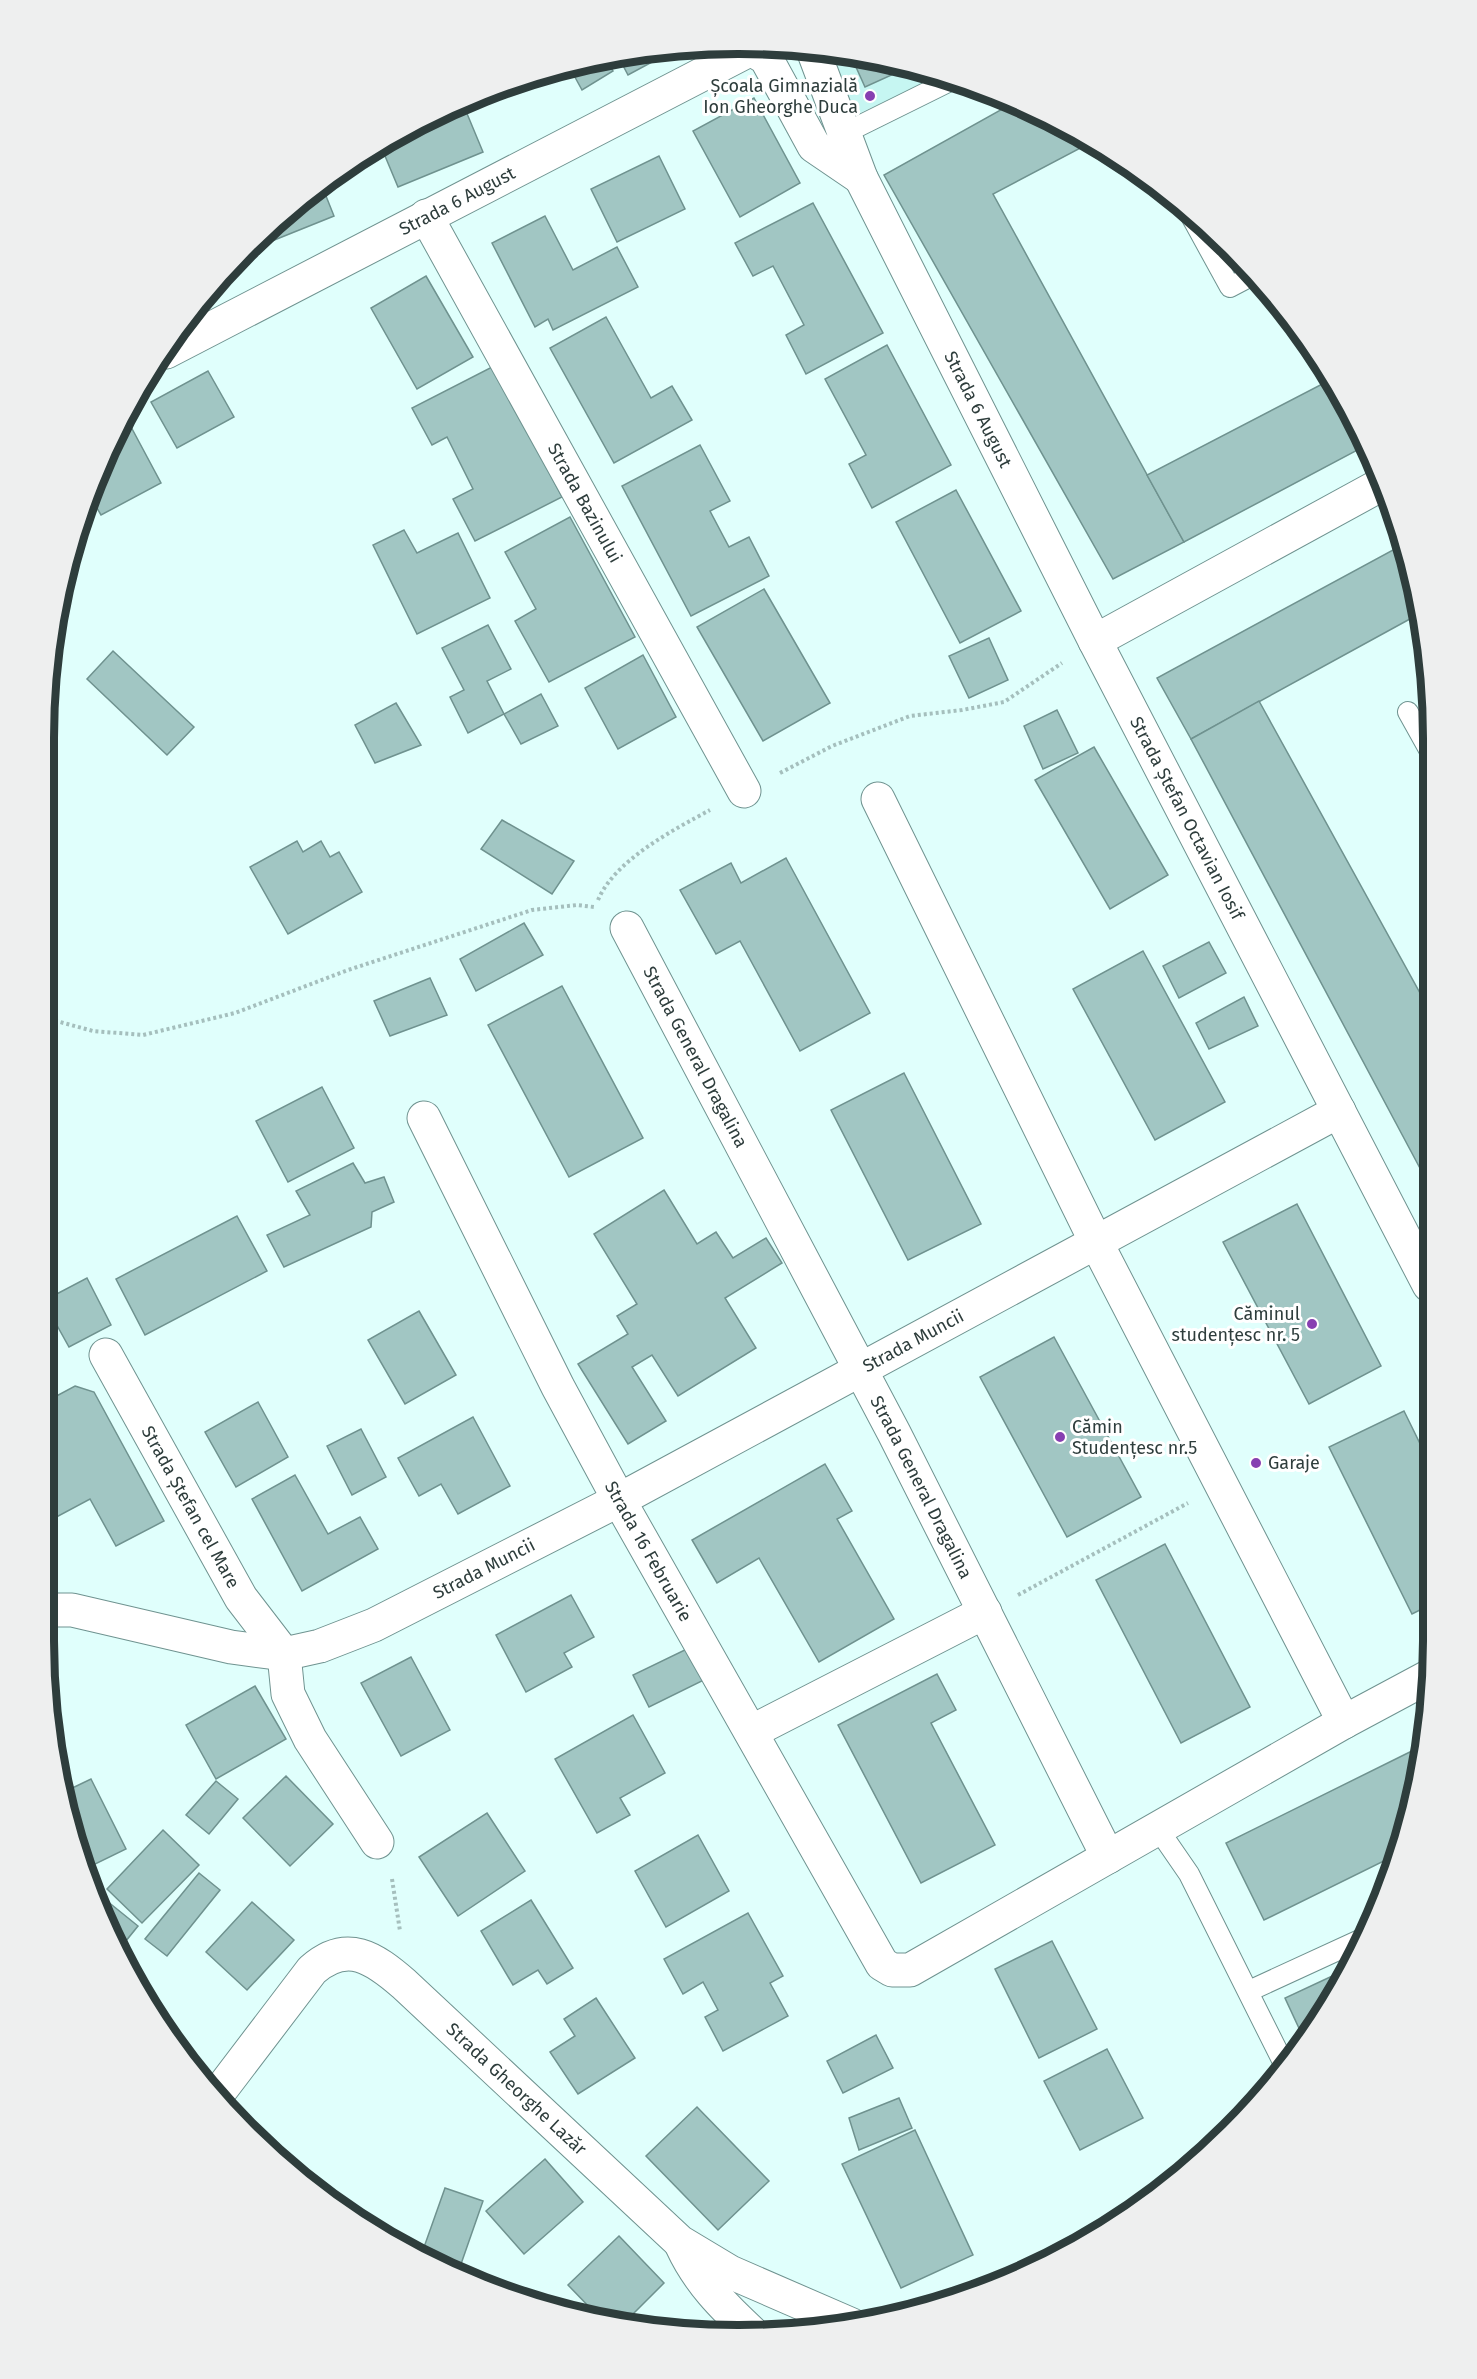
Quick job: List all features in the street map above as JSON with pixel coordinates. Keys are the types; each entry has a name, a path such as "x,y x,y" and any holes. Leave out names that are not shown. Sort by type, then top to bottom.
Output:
{"street":[{"name":"Strada 6 August","path":"178,346 740,54"},
{"name":"Strada 6 August","path":"761,55 766,58 814,146 861,178"},
{"name":"Strada 6 August","path":"816,59 861,178 1095,640"},
{"name":"Strada Bazinului","path":"426,216 744,791"},
{"path":"1095,640 1375,488"},
{"name":"Strada Ștefan Octavian Iosif","path":"1095,640 1423,1272"},
{"path":"878,799 1096,1244 1344,1722"},
{"name":"Strada General Dragalina","path":"627,928 985,1612 1108,1857"},
{"name":"Strada Muncii","path":"284,1654 320,1646 374,1625 619,1500 860,1372 1339,1111"},
{"name":"Strada 16 Februarie","path":"424,1118 553,1376 619,1500 882,1964 892,1970 910,1970 1108,1857"},
{"name":"Strada Ștefan cel Mare","path":"106,1355 241,1598 284,1654"},
{"path":"54,1610 72,1610 231,1647 284,1654 288,1694 310,1739 377,1842"},
{"path":"751,1732 985,1612"},
{"path":"1108,1857 1344,1722 1422,1680"},
{"name":"Strada Gheorghe Lazăr","path":"222,2089 312,1970 324,1959 341,1953 365,1956 385,1968 404,1984 680,2242 730,2272 835,2318"},
{"path":"680,2242 693,2270 713,2295 744,2325"}],"lane":[{"path":"843,135 942,85"},
{"path":"1201,234 1230,287 1246,279"},
{"path":"1408,712 1423,739"},
{"path":"1158,1829 1189,1874 1281,2058"},
{"path":"1249,1991 1352,1944"}],"path":[{"path":"595,907 602,891 621,868 671,831 744,791 832,746 910,716 1004,702 1095,640"},
{"path":"54,1020 93,1031 143,1035 235,1013 348,970 532,910 577,905 595,907 614,913 627,928"},
{"path":"985,1612 1121,1541 1221,1484"},
{"path":"377,1842 391,1875 399,1919 404,1984"}],"shaded area":[{"name":"Școala Gimnazială Ion Gheorghe Duca","path":"835,61 872,67 930,81 851,117"}],"building":[{"path":"658,59 628,75 622,64"},
{"path":"855,64 897,73 865,87"},
{"path":"610,66 613,71 582,90 573,74"},
{"path":"754,98 800,183 740,217 693,131"},
{"path":"1004,108 1083,147 993,194 1184,542 1113,579 884,175"},
{"path":"466,111 483,152 398,187 384,153"},
{"path":"659,156 685,209 617,242 591,189"},
{"path":"325,193 334,216 265,244"},
{"path":"813,203 883,333 806,374 786,335 804,325 773,266 753,276 735,243"},
{"path":"545,216 573,270 617,247 638,287 553,330 548,319 535,327 492,243"},
{"path":"426,276 473,357 417,389 371,308"},
{"path":"606,317 651,398 672,386 692,420 614,463 550,348"},
{"path":"887,345 951,465 872,508 849,464 866,455 825,379"},
{"path":"494,366 562,497 475,541 453,499 473,489 447,437 432,445 412,408"},
{"path":"208,371 234,417 177,448 151,402"},
{"path":"1323,383 1358,450 1184,542 1147,475"},
{"path":"130,426 161,483 101,515 95,505"},
{"path":"700,445 730,501 710,511 729,547 749,537 769,576 691,616 622,486"},
{"path":"956,490 1021,611 960,643 896,522"},
{"path":"570,517 635,637 549,682 515,621 536,609 505,552"},
{"path":"404,530 417,553 458,533 490,598 417,634 373,545"},
{"path":"1396,548 1412,618 1191,739 1157,678"},
{"path":"764,589 830,703 763,741 697,627"},
{"path":"488,625 511,669 487,681 504,714 468,733 450,697 464,690 442,648"},
{"path":"989,638 1008,680 969,698 949,656"},
{"path":"113,651 194,727 167,755 87,679"},
{"path":"643,655 676,717 618,749 585,688"},
{"path":"541,694 558,726 521,744 504,714"},
{"path":"1259,701 1423,998 1423,1174 1191,739"},
{"path":"396,703 421,745 375,763 355,725"},
{"path":"1057,710 1078,753 1043,769 1024,726"},
{"path":"1094,747 1168,875 1110,909 1035,780"},
{"path":"502,820 574,861 552,894 481,849"},
{"path":"297,841 303,852 321,841 330,857 339,852 362,892 288,934 250,867"},
{"path":"786,858 870,1013 800,1051 740,941 716,954 680,890 731,863 741,883"},
{"path":"524,923 543,955 476,991 460,959"},
{"path":"1209,942 1226,973 1179,998 1163,966"},
{"path":"1143,951 1225,1102 1155,1140 1073,989"},
{"path":"430,978 447,1015 390,1036 374,1001"},
{"path":"562,986 643,1138 569,1177 488,1025"},
{"path":"1244,997 1258,1026 1209,1049 1196,1023"},
{"path":"904,1073 981,1224 908,1260 831,1110"},
{"path":"322,1087 354,1148 288,1182 256,1121"},
{"path":"353,1163 365,1183 384,1177 394,1202 372,1212 371,1227 284,1267 267,1235 310,1215 296,1191"},
{"path":"664,1190 697,1244 716,1232 733,1258 766,1238 782,1263 725,1298 756,1348 678,1396 652,1355 632,1367 666,1421 628,1444 578,1364 628,1334 617,1316 637,1304 594,1234"},
{"path":"1297,1204 1381,1366 1309,1404 1223,1242"},
{"path":"237,1216 267,1271 145,1335 116,1279"},
{"path":"87,1278 111,1325 69,1347 54,1320 54,1295"},
{"path":"419,1311 456,1375 405,1404 368,1340"},
{"name":"Cămin Studențesc nr.5","path":"1054,1337 1141,1497 1067,1537 980,1377"},
{"path":"75,1386 94,1392 164,1521 116,1546 90,1499 54,1518 54,1397"},
{"path":"258,1402 288,1457 236,1487 205,1432"},
{"path":"1404,1411 1423,1450 1423,1608 1412,1614 1329,1447"},
{"path":"473,1417 510,1486 458,1514 441,1484 419,1496 398,1458"},
{"path":"361,1429 386,1477 352,1495 327,1446"},
{"path":"825,1464 852,1511 837,1519 894,1619 819,1662 759,1558 717,1583 692,1540"},
{"path":"295,1475 328,1534 360,1517 378,1549 302,1591 252,1499"},
{"path":"1165,1544 1250,1707 1181,1743 1096,1580"},
{"path":"571,1595 594,1637 564,1653 572,1667 526,1692 496,1635"},
{"path":"693,1646 708,1678 649,1707 633,1675"},
{"path":"411,1657 450,1730 401,1756 361,1683"},
{"path":"937,1674 956,1710 931,1723 995,1845 921,1883 838,1725"},
{"path":"255,1686 286,1739 216,1779 186,1725"},
{"path":"633,1715 665,1773 620,1798 630,1815 597,1833 555,1759"},
{"path":"1414,1750 1400,1818 1388,1859 1264,1920 1226,1843"},
{"path":"286,1776 333,1824 290,1866 243,1818"},
{"path":"91,1779 126,1849 92,1866 70,1789"},
{"path":"216,1781 238,1799 209,1834 186,1815"},
{"path":"487,1813 525,1871 458,1916 419,1857"},
{"path":"163,1830 199,1865 142,1923 107,1889"},
{"path":"698,1835 729,1891 666,1927 635,1871"},
{"path":"199,1873 220,1890 167,1956 145,1939"},
{"path":"531,1900 573,1968 547,1984 538,1970 513,1985 481,1931"},
{"path":"106,1902 138,1926 125,1942"},
{"path":"252,1902 294,1940 247,1990 206,1952"},
{"path":"748,1913 783,1976 770,1983 788,2016 723,2051 705,2017 718,2010 703,1982 683,1994 664,1959"},
{"path":"1052,1941 1097,2029 1039,2058 995,1969"},
{"path":"1335,1975 1300,2031 1285,1998"},
{"path":"596,1998 635,2058 578,2094 550,2052 575,2036 564,2019"},
{"path":"876,2035 893,2068 843,2093 827,2061"},
{"path":"1107,2049 1143,2118 1080,2150 1044,2081"},
{"path":"899,2098 912,2128 859,2150 849,2118"},
{"path":"697,2107 769,2181 718,2230 646,2156"},
{"path":"915,2130 973,2255 901,2288 842,2164"},
{"path":"545,2159 583,2202 524,2254 486,2211"},
{"path":"445,2188 483,2201 461,2264 424,2248"},
{"path":"619,2236 664,2283 631,2316 591,2309 568,2285"}],"place":[{"name":"Școala Gimnazială Ion Gheorghe Duca","path":"870,96"},
{"name":"Căminul studențesc nr. 5","path":"1312,1324"},
{"name":"Cămin Studențesc nr.5","path":"1060,1437"},
{"name":"Garaje","path":"1256,1463"}]}
